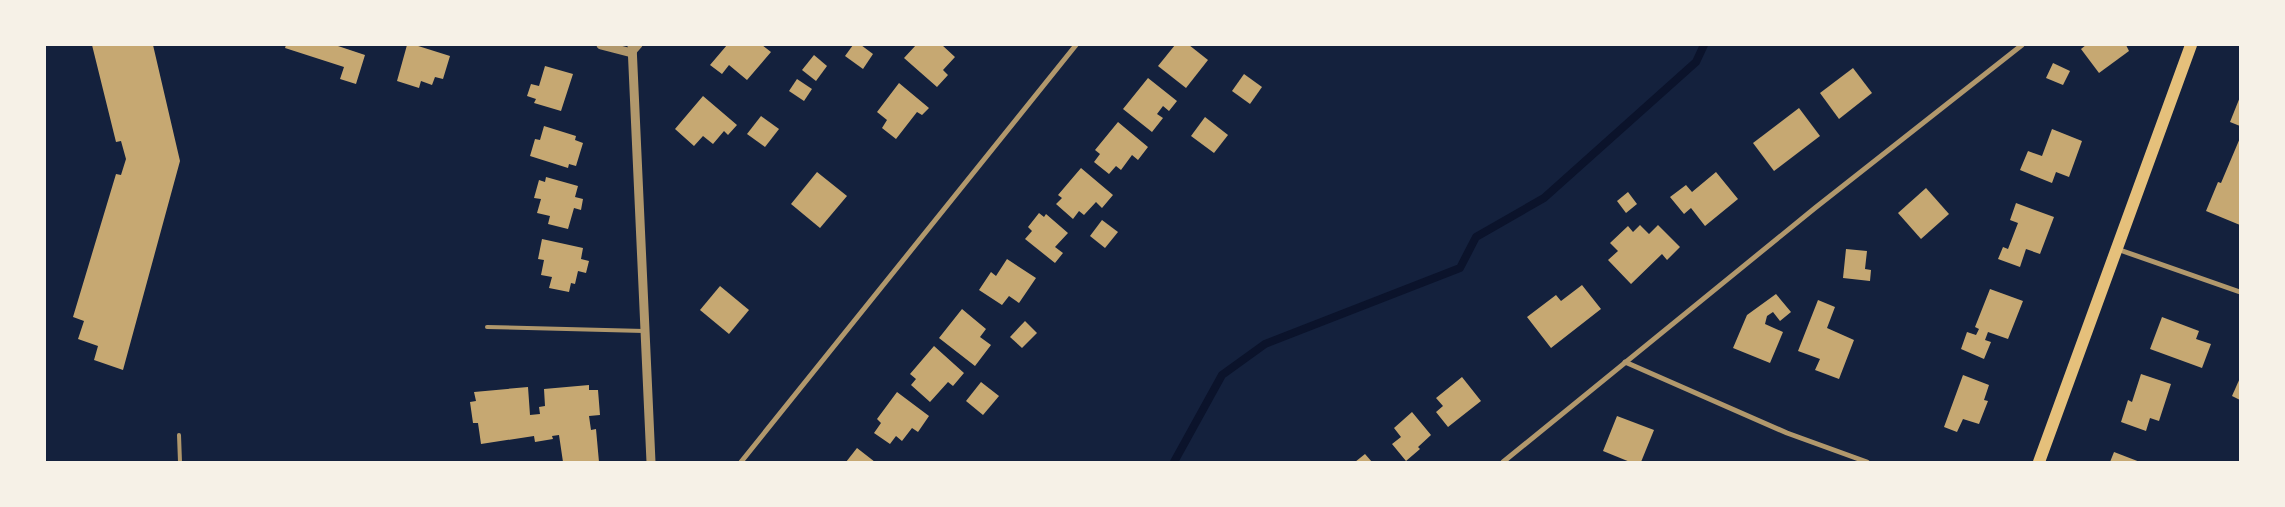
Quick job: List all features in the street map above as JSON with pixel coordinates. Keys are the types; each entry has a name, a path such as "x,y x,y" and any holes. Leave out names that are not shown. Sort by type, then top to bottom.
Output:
{"main road":[{"path":"2039,462 2191,45"}],"street":[{"path":"601,45 632,49 640,45"},
{"path":"741,462 1076,45"},
{"path":"1504,462 1815,208 2022,45"},
{"path":"632,49 651,462"},
{"path":"2117,248 2240,292"},
{"path":"1625,362 1787,433 1867,462"}],"lane":[{"path":"487,327 644,331"},
{"path":"180,435 180,462"}],"building":[{"path":"92,45 153,45 180,161 123,370 94,360 98,346 78,339 84,321 73,317 116,174 121,175 126,159 121,141 116,142"},
{"path":"286,45 335,45 365,55 356,84 340,79 344,67 285,48"},
{"path":"407,45 415,45 450,56 443,79 435,77 432,85 421,81 419,88 397,81"},
{"path":"727,45 762,45 771,52 747,80 729,65 722,74 710,65"},
{"path":"853,45 861,45 873,54 863,69 845,56"},
{"path":"916,45 942,45 955,57 943,70 948,75 937,87 904,58"},
{"path":"1175,45 1189,45 1208,60 1186,88 1158,66"},
{"path":"2086,45 2126,45 2129,51 2099,73 2081,49"},
{"path":"814,55 827,66 816,81 802,70"},
{"path":"2053,63 2070,71 2063,85 2046,78"},
{"path":"545,66 573,74 561,111 534,103 536,99 527,96 531,84 539,86"},
{"path":"1853,68 1872,93 1839,119 1820,93"},
{"path":"1244,74 1262,87 1250,104 1232,91"},
{"path":"1148,78 1177,101 1169,111 1163,106 1157,114 1163,118 1152,132 1123,109"},
{"path":"797,79 812,89 804,101 789,91"},
{"path":"899,83 929,108 922,115 917,112 896,139 882,128 887,120 877,112"},
{"path":"703,96 737,125 728,135 724,131 713,144 703,136 694,146 675,129"},
{"path":"2240,97 2240,126 2230,122"},
{"path":"1799,108 1820,136 1774,171 1753,143"},
{"path":"761,116 779,129 765,147 747,134"},
{"path":"1205,117 1228,135 1214,153 1191,136"},
{"path":"1118,122 1148,147 1138,160 1132,155 1121,170 1116,166 1109,174 1094,162 1100,154 1095,150"},
{"path":"544,126 576,136 575,140 583,143 576,166 569,164 568,168 530,156 535,139 540,140"},
{"path":"2052,129 2082,141 2069,177 2056,172 2052,183 2020,170 2028,151 2042,156"},
{"path":"2240,138 2240,225 2206,211 2218,182 2221,183"},
{"path":"1081,168 1113,195 1102,208 1096,202 1084,215 1079,211 1073,219 1056,204 1062,198 1058,195"},
{"path":"817,172 847,196 820,228 791,204"},
{"path":"1716,172 1738,199 1705,226 1691,208 1684,214 1670,197 1686,185 1692,192"},
{"path":"546,177 578,186 575,197 583,199 581,210 574,208 568,229 548,224 550,216 537,213 541,199 534,198 539,180 545,182"},
{"path":"1926,188 1949,214 1921,239 1898,213"},
{"path":"1628,192 1637,204 1626,213 1617,201"},
{"path":"2016,203 2054,217 2040,254 2026,249 2020,267 1998,259 2003,247 2008,249 2018,223 2010,220"},
{"path":"1039,213 1044,217 1046,214 1068,233 1055,247 1063,253 1055,263 1025,239 1032,231 1028,227"},
{"path":"1102,220 1118,232 1105,248 1090,236"},
{"path":"1640,225 1649,234 1658,225 1680,247 1667,260 1662,254 1631,284 1608,260 1618,251 1610,243 1628,226 1633,232"},
{"path":"542,239 583,248 581,259 589,261 586,273 578,271 575,284 571,283 569,292 549,288 552,277 541,275 544,260 538,259"},
{"path":"1846,249 1867,251 1865,269 1871,270 1870,281 1843,278"},
{"path":"1007,259 1036,278 1019,303 1009,296 1002,305 979,290 991,272 996,276"},
{"path":"1582,285 1601,309 1551,348 1527,317 1556,295 1561,301"},
{"path":"720,286 749,310 729,334 700,310"},
{"path":"1990,289 2023,301 2008,339 1988,332 1985,340 1991,342 1984,359 1961,349 1967,332 1976,335 1979,329 1975,327"},
{"path":"1776,294 1791,312 1780,321 1773,312 1767,316 1765,324 1783,332 1770,363 1733,348 1747,315"},
{"path":"1818,300 1835,307 1827,328 1854,340 1839,379 1815,370 1820,359 1798,351"},
{"path":"962,309 986,329 980,337 991,345 975,366 939,338"},
{"path":"2162,317 2199,331 2196,339 2211,344 2202,368 2150,349"},
{"path":"1025,321 1037,333 1022,348 1010,337"},
{"path":"934,346 964,373 953,386 948,382 930,402 911,385 916,379 910,374"},
{"path":"2141,374 2171,384 2159,421 2150,418 2146,431 2121,422 2128,400 2132,402"},
{"path":"1963,375 1989,385 1984,400 1988,401 1979,424 1963,419 1957,432 1944,427"},
{"path":"1462,377 1481,401 1448,427 1436,412 1443,406 1436,398"},
{"path":"2240,378 2240,400 2232,396"},
{"path":"981,382 999,396 983,415 966,401"},
{"path":"589,385 589,390 598,390 600,415 589,416 591,430 596,429 599,462 563,462 559,435 552,436 553,439 535,442 534,436 481,444 478,423 473,423 470,402 476,401 474,392 528,387 530,415 540,414 539,407 545,406 544,389"},
{"path":"897,392 929,416 918,432 912,428 902,441 896,436 890,444 874,433 881,423 877,419"},
{"path":"1412,412 1431,435 1418,447 1420,449 1406,461 1392,444 1401,437 1394,428"},
{"path":"1617,416 1654,430 1641,462 1630,462 1603,451"},
{"path":"857,448 875,462 846,462"},
{"path":"2114,452 2140,462 2110,462"},
{"path":"1365,454 1372,462 1355,462"}],"waterway":[{"path":"1174,462 1222,375 1265,344 1460,268 1476,237 1544,198 1696,62 1704,45"}]}
